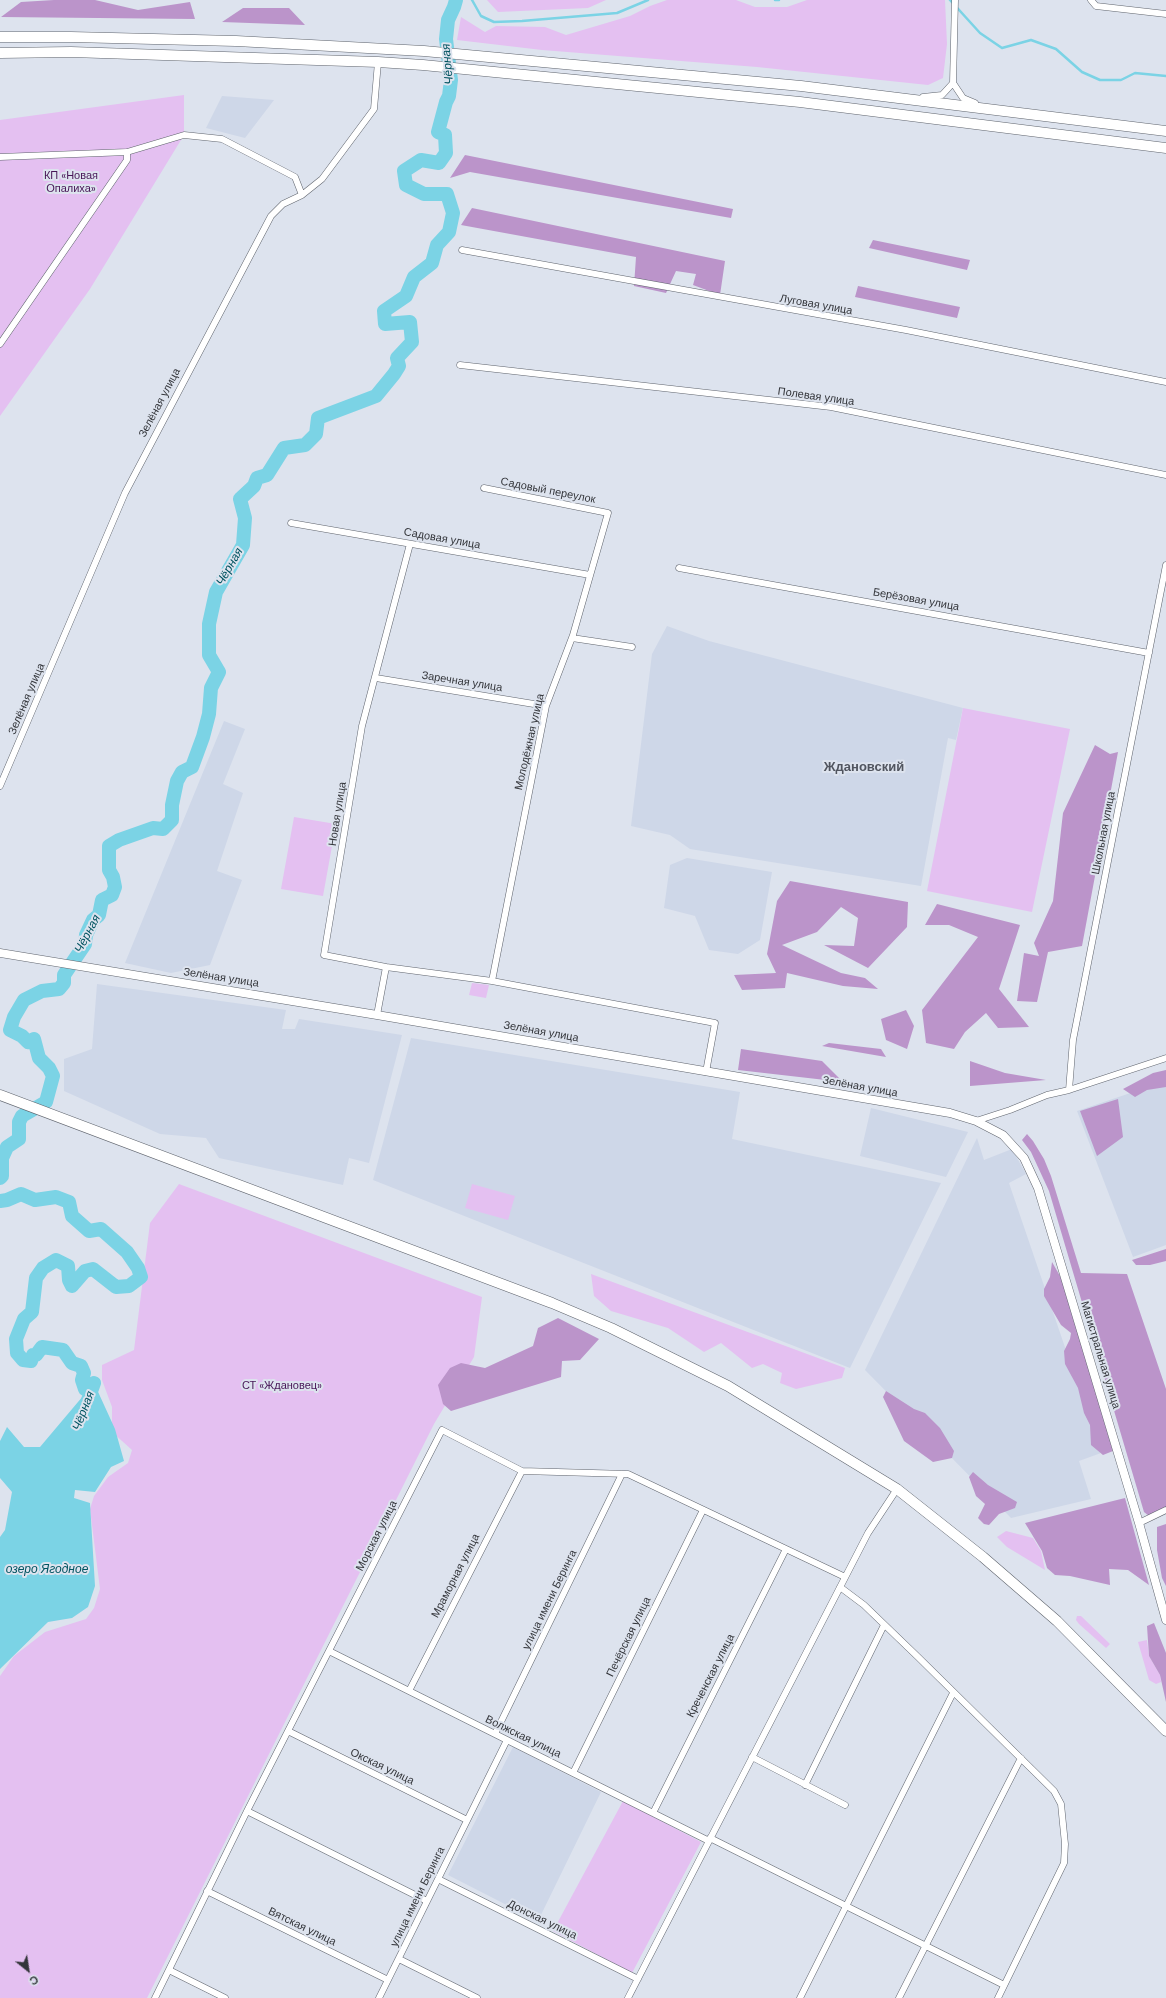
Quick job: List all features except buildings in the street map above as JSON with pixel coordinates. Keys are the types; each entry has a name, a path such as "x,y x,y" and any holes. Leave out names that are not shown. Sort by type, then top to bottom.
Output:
{"main road":[{"path":"0,37 71,37 236,41 424,51 793,86 1166,131"},
{"path":"0,53 71,52 378,62 423,65 800,102 1166,148"},
{"path":"0,1095 54,1114 544,1300 611,1328 728,1386 897,1489 983,1557 1057,1621 1165,1729"}],"street":[{"path":"955,0 954,83 959,93 969,102 1017,114"},
{"path":"1091,0 1096,6 1166,14"},
{"name":"Зелёная улица","path":"0,786 12,762 125,493 271,216 283,204 302,195 322,179 374,110 378,62"},
{"path":"891,98 936,97 948,91 954,83"},
{"path":"0,157 127,152 184,134 222,139 295,177 302,195"},
{"path":"0,344 127,160 127,152"},
{"name":"Луговая улица","path":"462,250 906,330 1166,382"},
{"name":"Полевая улица","path":"460,365 830,407 1166,475"},
{"name":"Садовый переулок","path":"484,488 608,513"},
{"name":"Молодёжная улица","path":"492,981 546,706 572,638 608,513"},
{"name":"Садовая улица","path":"291,523 590,575"},
{"name":"Новая улица","path":"386,967 324,955 362,726 376,678 410,544"},
{"name":"Школьная улица","path":"1069,1090 1073,1040 1164,581 1166,564"},
{"name":"Берёзовая улица","path":"679,568 1149,653"},
{"path":"572,638 632,647"},
{"name":"Заречная улица","path":"376,678 546,706"},
{"name":"Зелёная улица","path":"0,953 377,1015 950,1113 976,1121"},
{"path":"377,1015 386,967 492,981 715,1023 706,1072"},
{"path":"976,1121 1010,1110 1047,1094 1069,1090 1166,1058"},
{"name":"Магистральная улица","path":"976,1121 1003,1135 1016,1148 1032,1171 1046,1210 1139,1523 1166,1620"},
{"name":"Морская улица","path":"155,1998 247,1811 442,1430 522,1471"},
{"path":"522,1471 628,1474 845,1577"},
{"name":"Мраморная улица","path":"409,1691 522,1471"},
{"name":"улица имени Беринга","path":"495,1734 622,1474"},
{"path":"628,1998 868,1533 897,1489"},
{"name":"Печёрская улица","path":"572,1773 703,1510"},
{"path":"1139,1523 1166,1510"},
{"name":"Креченская улица","path":"653,1813 786,1549"},
{"path":"840,1587 864,1605 1021,1758 1059,1798 1061,1804 1065,1854 1064,1863 998,1998"},
{"path":"805,1785 884,1625"},
{"name":"Волжская улица","path":"330,1651 572,1773 926,1945 1004,1985"},
{"path":"800,1998 953,1693"},
{"name":"Окская улица","path":"288,1731 467,1820"},
{"name":"улица имени Беринга","path":"379,1998 507,1740"},
{"path":"752,1757 845,1805"},
{"path":"899,1998 1021,1758"},
{"path":"247,1811 427,1901"},
{"name":"Донская улица","path":"438,1879 638,1979"},
{"name":"Вятская улица","path":"207,1891 388,1980"},
{"path":"399,1959 477,1998"},
{"path":"169,1970 225,1998"}],"shaded area":[{"path":"95,0 138,10 190,2 195,19 1,17 21,2"},
{"path":"243,8 289,8 305,25 222,22"},
{"path":"222,96 274,100 245,138 206,128"},
{"path":"465,155 733,209 731,218 470,172 450,178"},
{"path":"472,208 725,261 720,295 693,285 696,274 676,271 666,293 634,286 636,257 461,225"},
{"path":"873,240 970,260 967,270 869,248"},
{"path":"858,286 960,307 957,318 855,297"},
{"path":"667,626 709,641 963,708 956,740 948,738 921,886 690,849 670,835 631,826 652,654"},
{"path":"224,721 245,729 223,784 243,793 217,871 242,880 210,965 171,973 125,963"},
{"path":"1095,745 1110,754 1118,752 1082,946 1048,952 1037,1002 1017,1001 1024,953 1039,956 1034,943 1053,901 1063,813"},
{"path":"687,858 772,872 760,940 738,954 709,950 695,916 664,908 670,865"},
{"path":"790,881 908,902 907,927 868,968 824,945 854,946 858,918 841,907 817,932 782,945 841,973 865,978 878,989 843,986 787,973 785,988 742,990 734,975 776,973 767,954 777,901"},
{"path":"937,904 1020,925 999,989 1029,1027 998,1028 986,1013 965,1032 954,1049 926,1043 922,1010 978,937 949,925 925,925"},
{"path":"97,984 286,1010 282,1029 295,1029 299,1019 402,1035 369,1163 349,1158 343,1185 219,1158 206,1138 160,1134 64,1091 64,1059 92,1049"},
{"path":"906,1010 914,1026 907,1049 886,1040 881,1019"},
{"path":"411,1038 740,1092 732,1139 941,1183 850,1368 373,1180"},
{"path":"829,1043 881,1049 886,1057 822,1046"},
{"path":"741,1049 822,1061 843,1082 738,1070"},
{"path":"970,1061 1005,1073 1046,1080 970,1086"},
{"path":"1166,1070 1166,1087 1147,1090 1135,1097 1123,1089 1153,1073"},
{"path":"1166,1081 1166,1245 1133,1257 1077,1111"},
{"path":"1118,1099 1123,1137 1097,1156 1080,1111"},
{"path":"871,1108 968,1132 946,1177 860,1156"},
{"path":"1027,1134 1044,1159 1051,1176 1081,1273 1127,1274 1166,1389 1166,1507 1149,1516 1144,1512 1049,1191 1031,1152 1022,1140"},
{"path":"977,1138 984,1160 1012,1149 1026,1174 1009,1183 1101,1453 1079,1461 1091,1499 1011,1518 865,1370"},
{"path":"1166,1249 1166,1261 1150,1265 1136,1265 1132,1260"},
{"path":"1052,1262 1064,1283 1113,1451 1103,1455 1091,1445 1090,1425 1084,1413 1078,1388 1065,1364 1064,1351 1070,1339 1071,1333 1061,1325 1044,1296 1044,1289 1050,1277"},
{"path":"558,1318 599,1339 580,1360 562,1361 561,1377 451,1411 443,1404 438,1385 450,1368 461,1363 485,1368 533,1346 538,1328"},
{"path":"886,1391 914,1409 925,1413 940,1428 954,1451 952,1458 933,1462 904,1441 883,1397"},
{"path":"973,1472 988,1485 1017,1502 1015,1508 999,1514 989,1525 984,1524 978,1518 985,1504 976,1496 969,1477"},
{"path":"1125,1498 1149,1585 1128,1570 1109,1569 1110,1585 1070,1576 1055,1575 1047,1568 1042,1551 1025,1523"},
{"path":"1166,1524 1166,1586 1162,1578 1157,1550 1157,1527"},
{"path":"1154,1623 1166,1653 1166,1702 1160,1675 1149,1656 1147,1626"},
{"path":"513,1747 601,1792 538,1921 448,1875"}],"green space":[{"path":"487,0 606,0 588,8 498,12"},
{"path":"667,0 736,0 755,7 787,7 807,0 945,0 947,44 943,78 928,85 757,67 542,50 457,40 461,17 485,32 496,26 545,27 566,35 630,16 650,6"},
{"name":"КП «Новая Опалиха»","path":"184,95 184,135 90,289 0,416 0,120"},
{"path":"963,708 1070,729 1032,912 927,891"},
{"path":"294,817 336,824 323,896 281,889"},
{"path":"472,983 489,985 486,998 469,995"},
{"name":"СТ «Ждановец»","path":"179,1184 482,1297 474,1357 434,1424 147,1998 0,1998 0,1676 14,1656 45,1632 86,1619 94,1608 100,1589 90,1509 94,1496 108,1477 128,1463 132,1450 112,1432 112,1407 102,1380 102,1365 134,1350 150,1223"},
{"path":"472,1184 515,1196 508,1220 465,1208"},
{"path":"591,1274 845,1368 842,1378 796,1389 780,1383 782,1373 763,1364 752,1368 721,1343 704,1352 668,1328 611,1311 594,1296"},
{"path":"1006,1531 1033,1538 1041,1551 1045,1570 1007,1547 997,1537"},
{"path":"1077,1616 1081,1616 1110,1644 1106,1648 1079,1624 1076,1620"},
{"path":"1147,1640 1149,1656 1160,1675 1161,1682 1156,1684 1149,1680 1138,1642"},
{"path":"623,1801 701,1842 632,1973 553,1931"}],"water":[{"name":"озеро Ягодное","path":"94,1383 115,1429 124,1461 111,1467 95,1492 75,1490 74,1498 90,1503 95,1586 88,1607 72,1618 48,1622 0,1669 0,1537 5,1530 12,1492 0,1478 0,1441 7,1427 24,1447 40,1447"}],"waterway":[{"name":"Чёрная","path":"0,1178 2,1176 2,1158 7,1147 19,1139 19,1122 22,1116 46,1102 53,1076 49,1068 39,1058 34,1039 28,1042 22,1036 10,1030 14,1017 24,1000 42,991 59,989 64,983 64,975 85,944 86,935 93,920 99,915 102,900 112,895 115,887 113,877 109,870 109,846 119,840 153,828 163,829 172,820 172,805 177,781 182,772 192,767 203,737 209,714 211,688 219,672 209,655 209,624 216,592 243,545 245,518 240,499 254,486 257,478 267,475 284,448 305,445 316,434 318,418 376,396 399,366 397,358 412,342 410,322 385,324 384,311 406,296 414,277 432,263 437,245 449,232 453,213 447,194 424,194 406,185 404,171 421,160 439,163 446,153 445,135 438,132 449,96 451,80 446,39 448,20 456,0"},
{"path":"472,0 481,16 494,22 617,13 648,0"},
{"path":"950,0 980,33 1002,48 1031,40 1056,49 1082,72 1100,80 1121,80 1135,73 1166,76"},
{"name":"Чёрная","path":"0,1201 7,1200 21,1194 35,1200 56,1197 69,1202 72,1216 89,1231 101,1229 127,1252 138,1268 141,1277 129,1286 116,1287 93,1269 85,1271 72,1286 69,1280 68,1266 56,1260 43,1268 36,1278 32,1312 24,1319 16,1339 17,1353 23,1360 31,1361 33,1355 36,1355 42,1347 63,1350 72,1363 81,1366 84,1373 82,1380 85,1389 94,1383 88,1400"}],"district":[{"name":"Ждановский","path":"864,768"}]}
